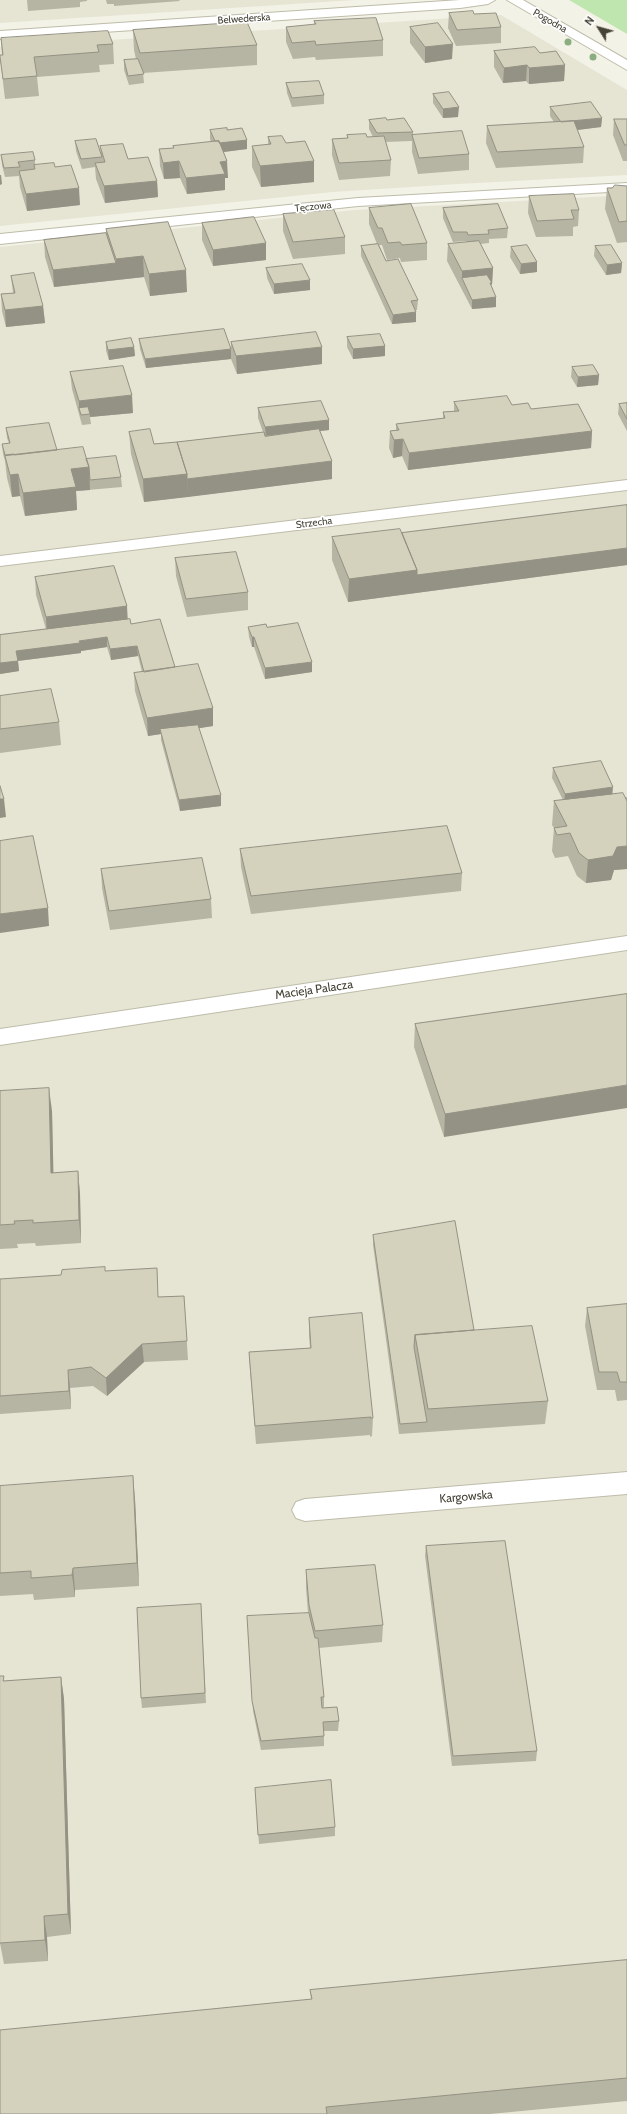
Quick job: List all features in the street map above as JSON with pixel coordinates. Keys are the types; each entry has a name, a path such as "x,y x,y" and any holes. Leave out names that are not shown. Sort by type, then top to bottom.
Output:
{"street":[{"name":"Belwederska","path":"0,35 460,4 488,0"},
{"name":"Pogodna","path":"514,0 627,66"},
{"name":"Tęczowa","path":"0,239 358,202 627,187"},
{"name":"Strzecha","path":"0,561 627,485"},
{"name":"Macieja Palacza","path":"0,1037 627,943"},
{"name":"Kargowska","path":"305,1510 627,1483"}],"shaded area":[{"path":"0,0 355,0 0,23"},
{"path":"501,15 627,90 627,175 333,192 0,226 0,47"},
{"path":"627,195 627,2114 0,2114 0,247 354,210"}],"green space":[{"path":"569,0 627,0 627,34"}],"building":[{"path":"473,11 474,14 496,13 501,27 457,30 449,13"},
{"path":"376,18 383,40 316,45 315,41 292,43 286,27 316,24 314,21"},
{"path":"247,22 257,45 140,53 133,30"},
{"path":"438,23 453,44 425,47 410,27"},
{"path":"108,31 113,44 97,45 99,52 34,57 37,76 3,79 0,57 0,55 3,55 1,38"},
{"path":"535,47 540,53 556,51 565,65 529,68 527,65 504,68 494,51"},
{"path":"138,59 144,74 128,76 124,60"},
{"path":"319,81 324,95 292,98 286,83"},
{"path":"449,92 459,107 443,109 433,94"},
{"path":"591,102 602,118 561,122 550,107"},
{"path":"386,118 387,120 404,118 413,132 377,133 369,120"},
{"path":"614,119 627,119 627,145 625,145"},
{"path":"574,121 584,147 497,152 487,126"},
{"path":"227,128 227,130 242,128 247,140 219,143 219,141 215,141 210,130"},
{"path":"462,131 469,154 419,158 412,135"},
{"path":"366,134 367,137 384,136 391,160 339,163 332,139 348,138 347,135"},
{"path":"282,136 286,143 305,141 314,161 260,166 252,146 271,144 268,137"},
{"path":"96,139 102,157 81,159 75,141"},
{"path":"219,141 227,161 220,162 225,174 186,178 179,161 163,163 159,149 174,148 173,146"},
{"path":"123,144 128,159 148,157 157,181 104,186 95,163 105,162 100,146"},
{"path":"33,152 35,160 18,162 20,167 4,168 1,155"},
{"path":"54,163 55,167 71,165 79,188 26,194 19,171 35,169 34,165"},
{"path":"615,185 627,186 627,221 619,222 607,188 612,188"},
{"path":"574,194 579,210 571,210 574,219 537,221 529,196"},
{"path":"411,204 427,243 402,245 400,242 388,243 382,228 378,228 369,208"},
{"path":"498,204 508,228 488,230 489,234 468,235 467,232 453,232 443,208"},
{"path":"334,210 345,237 293,242 283,214"},
{"path":"254,217 266,243 213,250 202,223"},
{"path":"168,222 186,270 149,274 143,256 116,259 106,229"},
{"path":"106,233 116,263 53,270 44,240"},
{"path":"479,241 493,268 462,271 448,244"},
{"path":"378,244 386,261 398,259 418,300 411,301 416,312 393,315 361,246"},
{"path":"527,245 537,262 521,264 511,247"},
{"path":"611,245 622,263 607,265 595,246"},
{"path":"302,264 310,280 274,284 266,268"},
{"path":"34,273 43,306 5,310 1,294 15,293 11,276"},
{"path":"487,275 492,283 490,283 496,297 472,300 462,278"},
{"path":"224,329 231,349 145,359 139,339"},
{"path":"316,332 322,347 236,356 231,342"},
{"path":"380,334 385,346 353,349 347,337"},
{"path":"131,338 134,347 108,350 106,342"},
{"path":"593,365 599,375 578,377 572,367"},
{"path":"123,366 132,395 79,401 70,372"},
{"path":"507,396 512,405 528,403 531,409 578,404 592,431 409,453 403,439 394,440 390,431 399,430 396,424 445,418 443,412 459,411 454,402"},
{"path":"321,401 329,420 265,427 258,408"},
{"path":"627,403 627,419 619,404"},
{"path":"88,407 90,414 81,415 79,408"},
{"path":"49,423 57,450 5,455 2,444 10,443 6,428"},
{"path":"150,429 154,444 177,442 187,474 143,479 129,432"},
{"path":"319,429 332,461 187,479 187,474 177,442 264,432 265,436"},
{"path":"83,447 89,467 71,469 76,487 23,493 18,474 10,475 5,456"},
{"path":"116,456 121,477 90,480 89,467 86,459"},
{"path":"627,505 627,548 417,575 417,570 402,533"},
{"path":"400,529 417,570 349,579 332,537"},
{"path":"236,552 248,592 186,599 175,558"},
{"path":"114,566 127,606 46,617 35,577"},
{"path":"130,619 131,624 160,619 175,667 144,672 137,646 110,649 107,637 79,641 80,643 16,651 18,661 0,663 0,635"},
{"path":"298,623 312,662 265,668 254,637 252,637 248,627 266,624 267,627"},
{"path":"198,664 213,708 147,718 134,673"},
{"path":"51,689 59,722 0,729 0,696"},
{"path":"198,725 221,795 179,800 160,729"},
{"path":"601,761 613,787 565,794 553,768"},
{"path":"0,786 4,799 0,799"},
{"path":"623,793 627,801 627,846 617,847 613,856 588,860 579,853 570,833 557,835 554,828 567,826 554,801"},
{"path":"447,826 462,873 251,896 240,849"},
{"path":"33,836 48,908 0,914 0,841"},
{"path":"202,858 211,899 109,911 101,869"},
{"path":"627,994 627,1085 445,1114 415,1024"},
{"path":"49,1088 51,1173 78,1171 79,1220 33,1223 33,1220 14,1221 15,1224 0,1225 0,1091"},
{"path":"455,1221 474,1330 415,1335 414,1347 427,1422 400,1424 373,1235"},
{"path":"105,1267 105,1271 157,1268 158,1297 184,1296 187,1341 142,1344 106,1378 91,1367 68,1370 69,1391 0,1396 0,1279 61,1275 62,1270"},
{"path":"627,1304 627,1382 620,1382 617,1372 599,1372 587,1308"},
{"path":"362,1313 373,1418 255,1426 249,1352 311,1348 309,1318"},
{"path":"532,1326 548,1401 428,1409 415,1335"},
{"path":"133,1476 137,1563 73,1568 72,1575 31,1578 31,1571 0,1573 0,1486"},
{"path":"505,1541 537,1751 453,1756 426,1546"},
{"path":"375,1565 383,1625 315,1631 309,1605 306,1570"},
{"path":"201,1604 205,1693 141,1698 137,1608"},
{"path":"309,1613 315,1638 318,1638 324,1697 321,1697 322,1708 337,1707 339,1721 323,1722 324,1736 261,1741 252,1701 247,1616"},
{"path":"0,1676 4,1676 3,1681 61,1677 68,1914 44,1916 45,1940 0,1943"},
{"path":"331,1780 335,1827 258,1835 255,1788"},
{"path":"627,1960 627,2078 326,2107 327,2114 0,2114 0,2030 312,1999 310,1990"}]}
